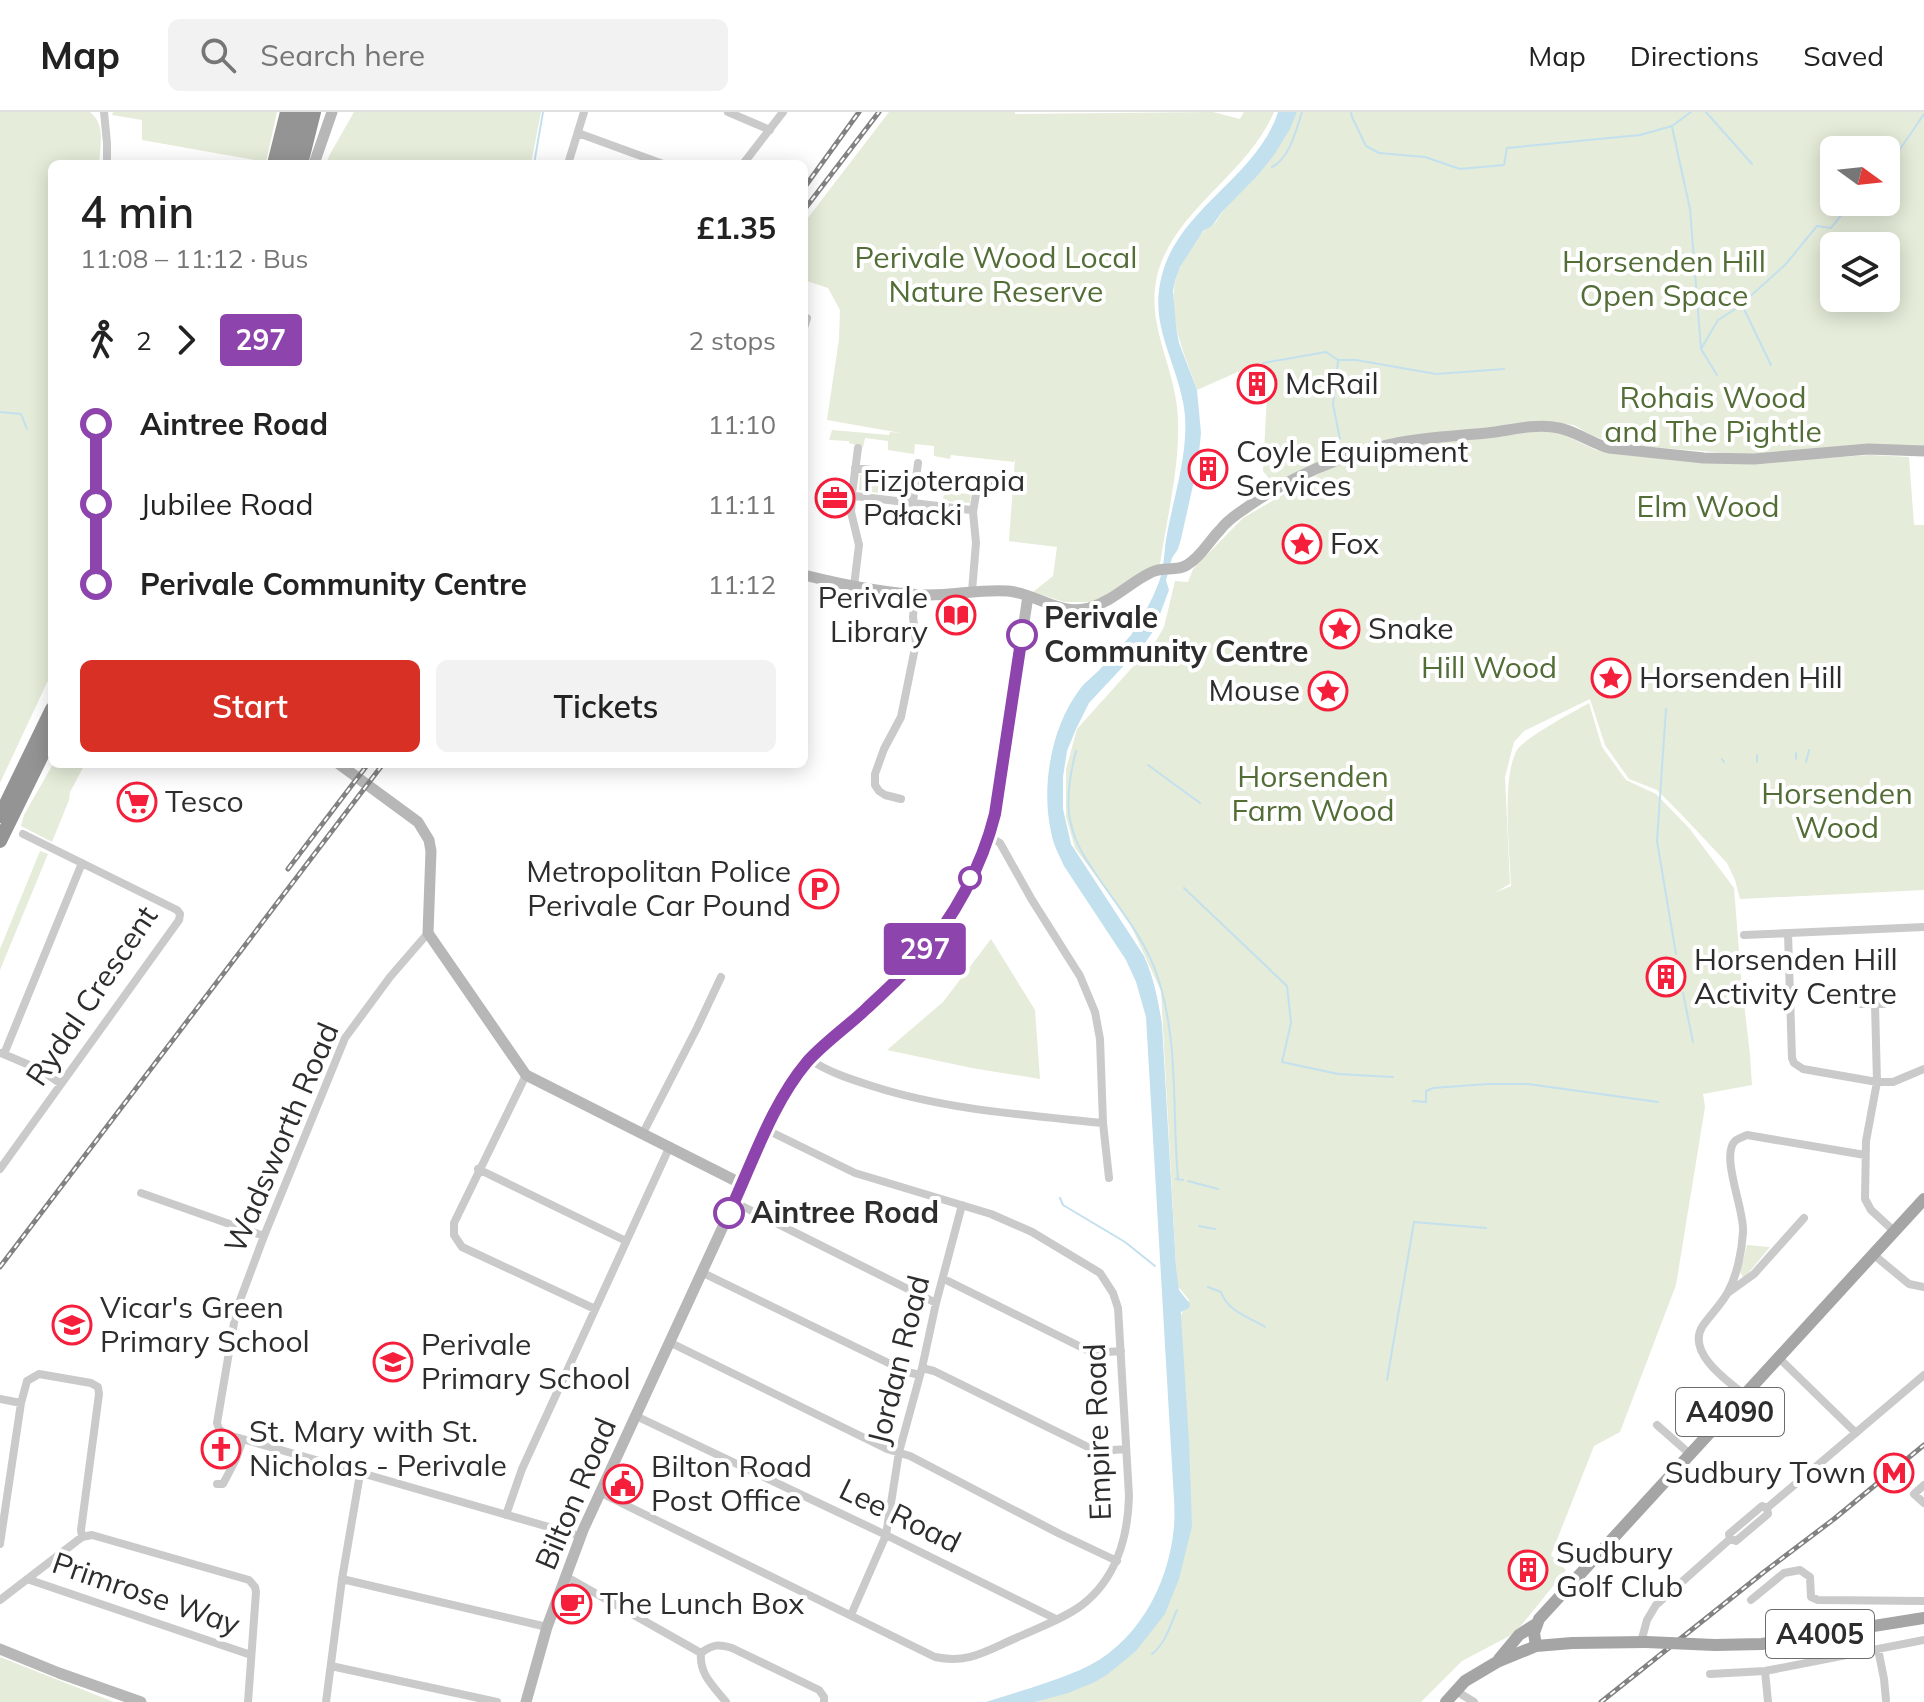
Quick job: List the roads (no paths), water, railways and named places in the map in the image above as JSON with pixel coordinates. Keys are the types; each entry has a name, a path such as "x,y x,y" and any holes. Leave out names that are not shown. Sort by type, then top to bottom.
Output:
{"highway":[{"path":"275,160 287,112"},
{"path":"288,160 301,112"},
{"path":"302,160 314,112"},
{"path":"0,816 48,717"},
{"path":"0,841 48,743"},
{"path":"30,781 48,752"}],"main road":[{"name":"A4090","path":"1536,1624 1924,1199"},
{"name":"A4005","path":"1446,1702 1465,1681 1497,1662 1536,1646 1644,1642 1762,1644 1924,1618"},
{"path":"1536,1624 1536,1646"},
{"name":"A4005","path":"1497,1662 1525,1629 1536,1624"}],"street":[{"path":"104,112 107,160"},
{"path":"315,160 332,112"},
{"path":"323,137 339,112"},
{"path":"569,160 584,112"},
{"path":"728,112 770,130"},
{"path":"746,160 783,112"},
{"path":"578,133 652,160"},
{"path":"808,576 915,594 1011,591 1061,608 1085,609 1115,597 1152,571 1186,566 1232,518 1268,494 1339,458 1396,443 1547,427 1572,432 1609,448 1704,458 1754,459 1868,449 1924,451"},
{"path":"854,586 859,545 851,512 858,448"},
{"path":"913,502 918,463"},
{"path":"855,468 880,471"},
{"path":"972,591 976,543 973,512 977,488 984,482 995,483"},
{"path":"854,496 973,512"},
{"path":"901,799 879,791 875,785 875,774 901,717 916,643 913,617 915,594"},
{"name":"Bilton Road","path":"526,1702 547,1627 580,1536 785,1092 809,1059 918,959 951,913 989,836 1028,596"},
{"path":"345,768 418,822 429,840 432,860 428,933 526,1075 742,1184"},
{"name":"Rydal Crescent","path":"0,1169 179,920 180,914 23,834"},
{"path":"989,836 1000,843 1090,997 1100,1039 1103,1123 1109,1178"},
{"path":"61,1084 41,1070 2,1053 82,863"},
{"path":"1744,935 1924,927"},
{"name":"Wadsworth Road","path":"243,1439 225,1434 217,1423 236,1311 345,1038 390,977 428,933"},
{"path":"1788,933 1794,1063 1803,1069 1877,1082 1893,1082 1924,1069"},
{"path":"643,1133 721,977"},
{"path":"1860,1004 1890,1004"},
{"path":"1875,1004 1877,1082 1865,1155 1865,1199 1867,1206 1895,1232"},
{"path":"809,1059 827,1070 912,1098 1103,1123"},
{"path":"526,1075 478,1169 454,1223 454,1235 462,1247 595,1309"},
{"name":"Empire Road","path":"599,1492 935,1657 951,1660 982,1653 1081,1605 1117,1561 1129,1510 1121,1351 1116,1300 1100,1273 1020,1225 855,1173 767,1130"},
{"path":"1745,1395 1710,1363 1701,1352 1699,1342 1701,1330 1728,1292 1739,1258 1744,1228 1731,1165 1731,1150 1736,1140 1747,1135 1865,1155"},
{"path":"506,1515 522,1469 670,1146"},
{"path":"478,1169 626,1241"},
{"path":"141,1193 264,1236"},
{"path":"734,1202 936,1303"},
{"name":"Jordan Road","path":"851,1615 886,1535 899,1452 962,1205"},
{"path":"1728,1292 1754,1274 1804,1218"},
{"path":"1874,1255 1909,1284 1924,1287"},
{"path":"701,1272 907,1372 934,1371 1092,1449 1126,1449"},
{"path":"944,1279 1093,1353 1121,1351"},
{"path":"669,1342 874,1443 910,1456 1117,1561"},
{"path":"1779,1358 1856,1433"},
{"path":"0,1544 21,1403 27,1381 39,1374 91,1383 98,1387 82,1537"},
{"path":"1644,1642 1647,1620 1656,1605 1730,1539 1729,1534 1762,1506 1767,1508 1924,1375"},
{"path":"0,1399 21,1403"},
{"name":"Lee Road","path":"636,1416 1056,1619"},
{"path":"1657,1425 1691,1455"},
{"path":"217,1484 223,1484 229,1475 243,1439 580,1536"},
{"path":"326,1702 352,1471"},
{"path":"1924,1485 1914,1494 1924,1503"},
{"path":"0,1599 82,1537 95,1536 249,1580 256,1592 248,1702"},
{"path":"1751,1600 1784,1573 1800,1570 1810,1577 1811,1597 1818,1600 1924,1601"},
{"path":"565,1576 701,1653"},
{"name":"Primrose Way","path":"27,1579 251,1655"},
{"path":"342,1579 547,1627"},
{"path":"1710,1674 1765,1671 1924,1640"},
{"path":"726,1702 702,1672 700,1662 701,1653 719,1644 819,1690 824,1702"},
{"path":"0,1649 141,1702"},
{"path":"1878,1649 1886,1700"},
{"path":"331,1666 497,1702"},
{"path":"1765,1671 1768,1702"},
{"path":"1456,1691 1474,1702"}],"water":[{"path":"1278,112 1297,112 1290,129 1258,175 1212,226 1203,231 1180,267 1175,281 1176,326 1179,343 1197,390 1201,433 1198,463 1181,539 1172,558 1166,580 1169,590 1154,630 1089,703 1067,751 1063,777 1063,809 1071,844 1144,956 1162,1024 1176,1267 1179,1290 1190,1304 1181,1316 1192,1526 1179,1579 1165,1614 1136,1651 1108,1674 1068,1693 1035,1702 986,1702 1080,1670 1118,1646 1146,1612 1157,1592 1171,1548 1174,1499 1146,1017 1126,960 1056,849 1048,814 1048,777 1055,739 1070,704 1082,686 1131,635 1150,602 1162,572 1185,436 1183,402 1159,312 1158,296 1169,254 1199,213 1253,156 1268,135"}],"waterway":[{"path":"535,160 543,112"},
{"path":"1272,167 1288,150 1302,112"},
{"path":"1351,112 1366,146 1379,153 1425,157 1460,169 1504,165 1507,148 1640,135 1672,126 1691,112"},
{"path":"1706,112 1752,164"},
{"path":"1900,149 1924,114"},
{"path":"1672,127 1690,209 1701,349 1717,375"},
{"path":"1701,349 1718,320 1737,308 1785,265 1817,226 1831,228 1841,216"},
{"path":"1742,305 1771,365"},
{"path":"1263,363 1326,352 1338,360 1356,360 1436,374 1504,369"},
{"path":"1338,361 1333,404 1340,439"},
{"path":"0,412 21,414 27,429"},
{"path":"1666,709 1657,841 1676,954"},
{"path":"1806,762 1809,750"},
{"path":"1076,751 1068,797 1073,832 1088,862 1148,953 1165,1002 1172,1052 1178,1179"},
{"path":"1796,753 1796,759"},
{"path":"1757,755 1757,762"},
{"path":"1148,765 1200,803"},
{"path":"1184,888 1287,986 1291,1023 1282,1062 1338,1074 1393,1077"},
{"path":"1683,993 1693,1042"},
{"path":"1413,1101 1426,1102 1426,1091 1433,1088 1528,1084 1658,1102"},
{"path":"1176,1179 1183,1180"},
{"path":"1188,1181 1218,1189"},
{"path":"1060,1198 1063,1205 1125,1242 1155,1266"},
{"path":"1387,1380 1414,1222 1486,1228"},
{"path":"1199,1226 1215,1229"},
{"path":"1208,1287 1221,1292 1233,1309 1265,1327"},
{"path":"1152,1654 1164,1639 1177,1610"}],"railway":[{"path":"808,182 859,112"},
{"path":"808,205 879,112"},
{"path":"288,869 365,768"},
{"path":"0,1267 380,768"},
{"path":"1601,1702 1924,1445"}],"place":[{"name":"McRail","path":"1257,384"},
{"name":"Coyle Equipment Services","path":"1208,469"},
{"name":"Fizjoterapia Pałacki","path":"835,498"},
{"name":"Fox","path":"1302,544"},
{"name":"Perivale Library","path":"956,615"},
{"name":"Snake","path":"1340,629"},
{"name":"Perivale Community Centre","path":"1022,635"},
{"name":"Horsenden Hill","path":"1611,678"},
{"name":"Mouse","path":"1328,691"},
{"name":"Tesco","path":"137,802"},
{"name":"Metropolitan Police Perivale Car Pound","path":"819,889"},
{"name":"Horsenden Hill Activity Centre","path":"1666,977"},
{"name":"Aintree Road","path":"729,1213"},
{"name":"Vicar's Green Primary School","path":"72,1325"},
{"name":"Perivale Primary School","path":"393,1362"},
{"name":"St. Mary with St. Nicholas - Perivale","path":"221,1449"},
{"name":"Sudbury Town","path":"1894,1473"},
{"name":"Bilton Road Post Office","path":"623,1484"},
{"name":"Sudbury Golf Club","path":"1528,1570"},
{"name":"The Lunch Box","path":"572,1604"}],"park label":[{"name":"Perivale Wood Local Nature Reserve","path":"996,275"},
{"name":"Horsenden Hill Open Space","path":"1664,279"},
{"name":"Rohais Wood and The Pightle","path":"1713,415"},
{"name":"Elm Wood","path":"1708,507"},
{"name":"Hill Wood","path":"1489,668"},
{"name":"Horsenden Farm Wood","path":"1313,794"},
{"name":"Horsenden Wood","path":"1837,811"}]}
